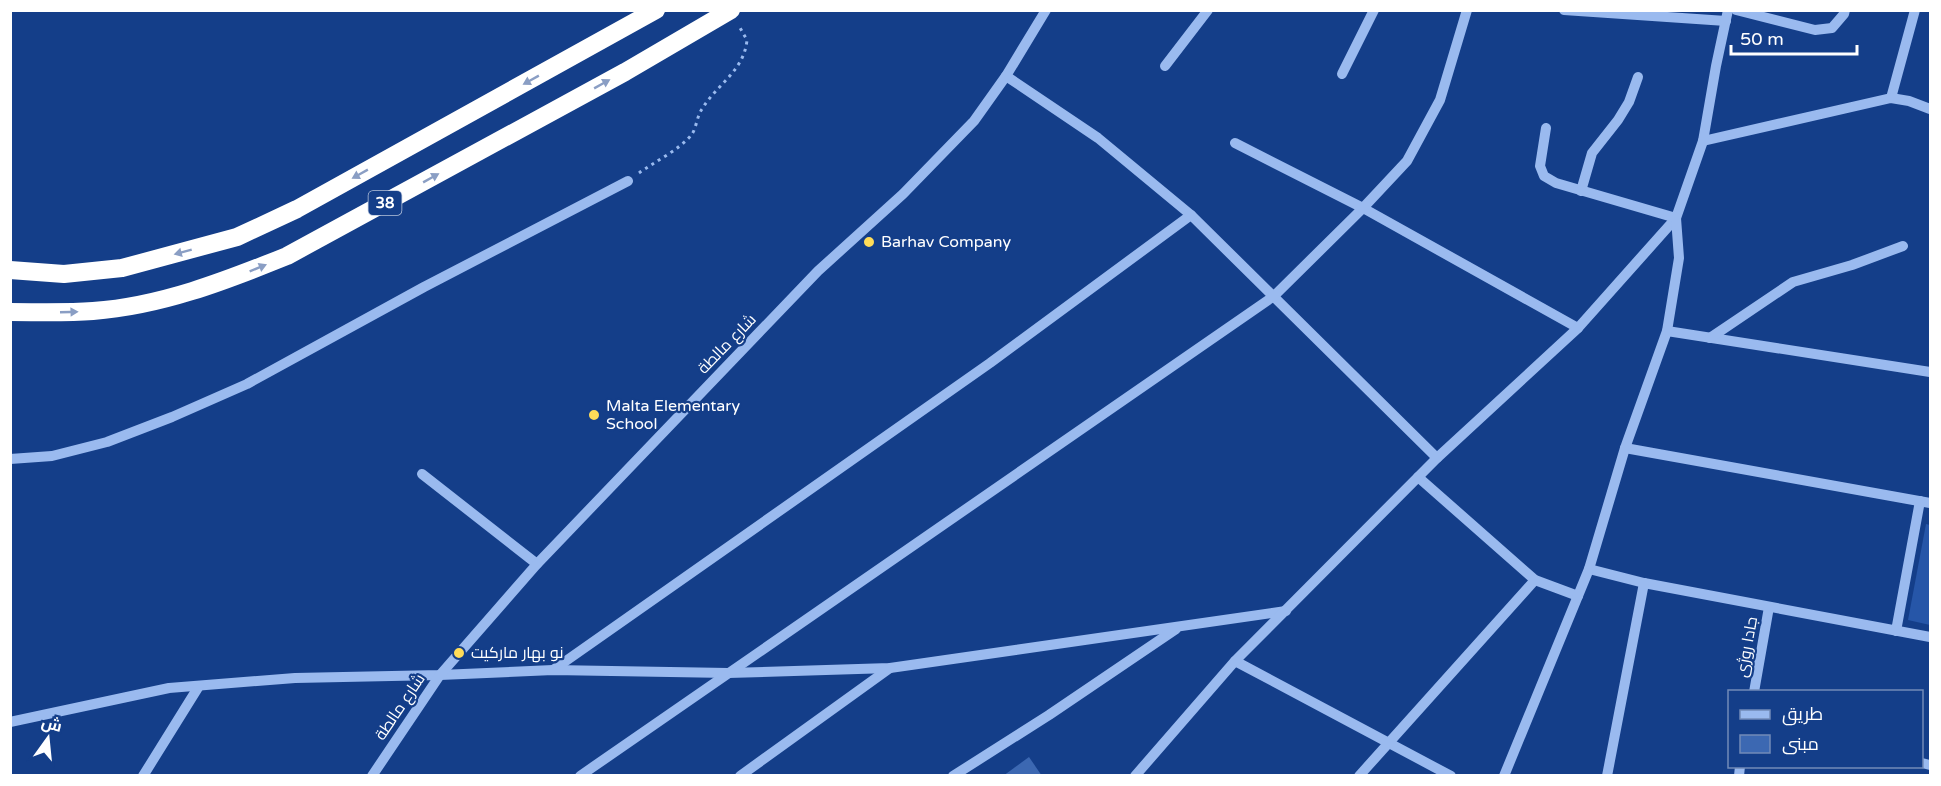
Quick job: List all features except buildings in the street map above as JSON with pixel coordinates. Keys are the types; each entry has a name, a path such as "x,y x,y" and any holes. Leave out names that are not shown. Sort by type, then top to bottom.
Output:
{"highway":[{"name":"38","path":"10,270 64,274 122,268 237,237 297,209 656,10"},
{"name":"38","path":"10,312 95,311 154,302 228,280 287,256 625,72 731,11"}],"street":[{"name":"شارع مالطة","path":"372,776 440,675 537,564 818,271 903,194 974,121 1006,75 1039,16 1046,10"},
{"path":"1165,66 1209,10"},
{"path":"1342,74 1374,10"},
{"path":"580,776 1274,296 1364,208 1407,161 1440,100 1467,10"},
{"path":"1135,776 1235,661 1437,458 1578,328 1676,218 1703,141 1727,16 1564,10"},
{"path":"1736,10 1815,30 1832,28 1845,10"},
{"path":"1891,98 1915,10"},
{"path":"1006,75 1098,138 1191,215 1437,458"},
{"path":"1581,191 1592,153 1629,102 1638,77"},
{"path":"1703,141 1891,98 1910,101 1930,109"},
{"path":"1546,128 1540,166 1544,177 1581,191 1676,218"},
{"path":"1235,143 1364,208 1578,328"},
{"path":"10,459 52,456 107,442 247,384 424,287 628,181"},
{"path":"553,670 990,363 1191,215"},
{"path":"1504,776 1589,569 1625,448 1667,331 1679,258 1676,218"},
{"path":"1710,338 1793,282 1852,265 1903,246"},
{"path":"1667,331 1930,372"},
{"path":"1625,448 1925,502 1896,631"},
{"path":"422,474 537,564"},
{"path":"1418,477 1535,580 1578,596"},
{"path":"1589,569 1644,583 1930,637"},
{"path":"1359,776 1535,580"},
{"path":"1607,776 1644,583"},
{"name":"جادا روژی","path":"1754,690 1769,607"},
{"path":"10,722 169,688 295,678 553,670 728,673 890,668 1286,611"},
{"path":"953,776 1049,715 1177,628"},
{"path":"1235,661 1451,776"},
{"path":"740,776 890,668"},
{"path":"143,776 199,686"}],"path":[{"path":"628,181 678,147 693,133 696,119 703,106 735,72 743,56 747,40 731,11"}],"shaded area":[{"path":"1926,524 1930,525 1930,625 1908,620"}],"place":[{"name":"Barhav Company","path":"869,242"},
{"name":"Malta Elementary School","path":"594,415"},
{"name":"نو بهار ماركيت","path":"459,653"}]}
